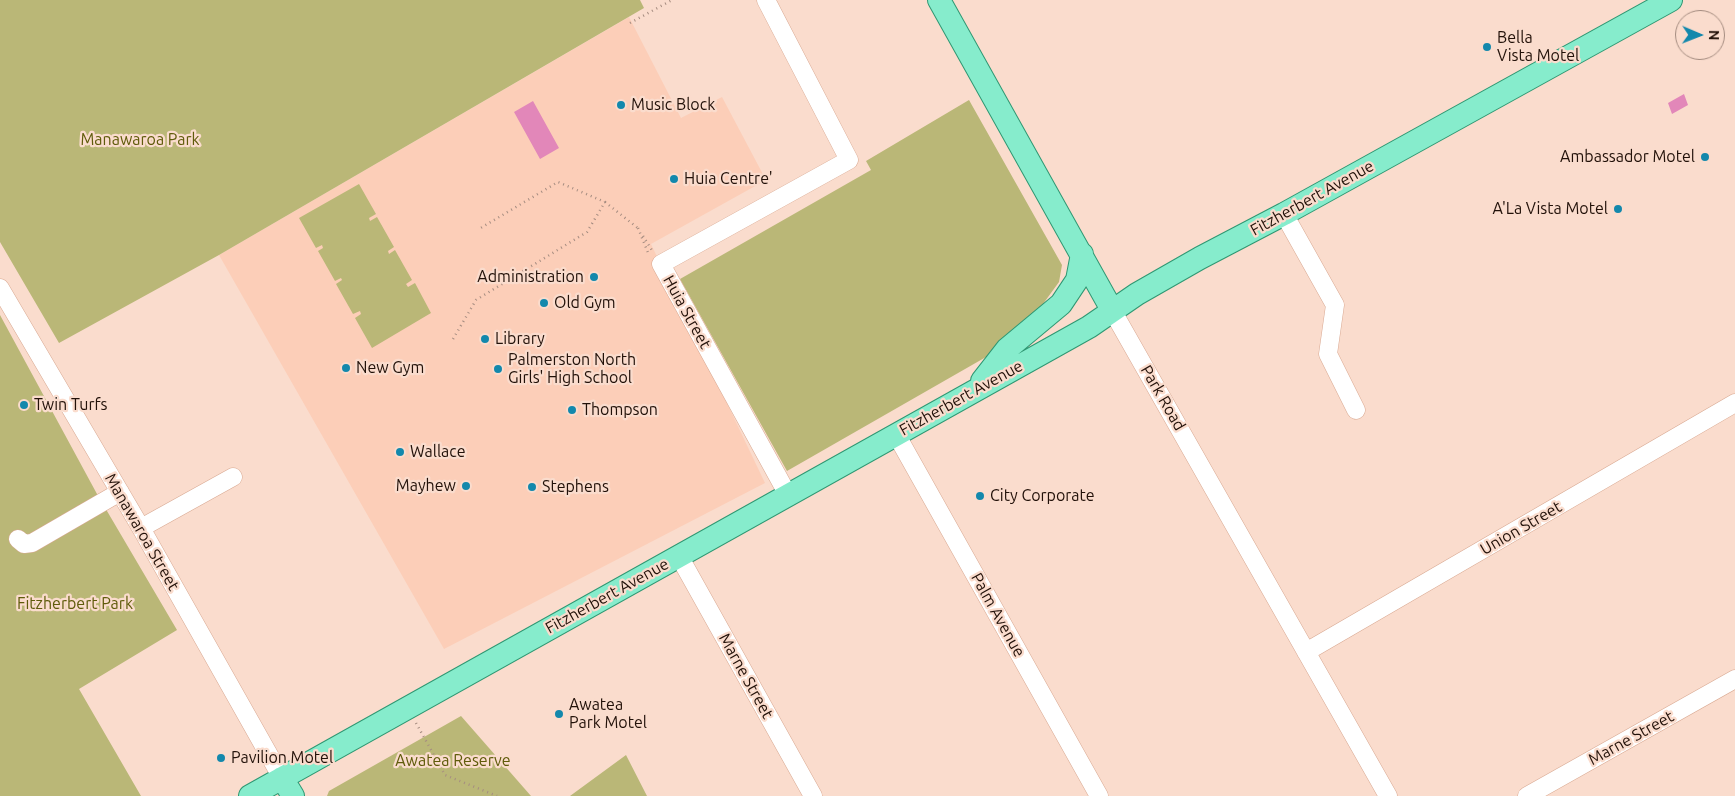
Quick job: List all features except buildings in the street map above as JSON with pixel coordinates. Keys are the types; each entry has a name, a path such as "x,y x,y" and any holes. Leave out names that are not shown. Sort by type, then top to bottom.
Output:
{"main road":[{"name":"Park Road","path":"939,0 1112,310"},
{"name":"Fitzherbert Avenue","path":"250,796 287,787 408,707 1089,327 1112,310 1200,258 1284,214 1671,0"},
{"path":"974,391 1008,349 1061,304 1077,280 1082,254"}],"street":[{"name":"Huia Street","path":"766,0 849,160 656,260 788,495"},
{"path":"1284,214 1335,305 1328,354 1356,410"},
{"name":"Manawaroa Street","path":"0,288 141,528 287,787"},
{"name":"Park Road","path":"1112,310 1388,796"},
{"name":"Union Street","path":"1306,652 1735,403"},
{"name":"Palm Avenue","path":"896,434 1099,796"},
{"path":"141,528 233,477"},
{"path":"18,539 24,544 32,543 120,492"},
{"name":"Marne Street","path":"679,556 813,796"},
{"name":"Marne Street","path":"1527,796 1735,679"}],"path":[{"path":"630,22 672,0"},
{"path":"479,229 558,182 605,202 638,228 656,260"},
{"path":"452,339 476,300 587,232 605,202"},
{"path":"638,228 656,260"},
{"path":"408,707 446,775 497,796"}],"shaded area":[{"name":"Palmerston North Girls' High School","path":"629,17 681,118 722,97 766,180 651,244 765,483 444,649 219,255"},
{"path":"1684,94 1688,105 1672,114 1668,103"},
{"path":"533,101 559,148 540,159 514,112"}],"green space":[{"name":"Manawaroa Park","path":"0,0 640,0 644,8 219,255 59,343 0,242"},
{"path":"969,100 1062,265 1059,282 1032,319 993,353 787,471 680,279 871,170 866,161"},
{"path":"359,184 376,214 369,218 370,221 377,217 394,247 388,251 389,254 395,250 412,280 406,284 408,287 415,283 431,313 372,348 355,318 361,314 360,311 353,314 336,284 342,280 341,278 335,281 318,251 323,248 322,245 316,248 299,218"},
{"name":"Fitzherbert Park","path":"0,315 97,494 177,630 79,689 141,796 0,796"},
{"name":"Awatea Reserve","path":"461,716 531,796 327,796 329,791"},
{"path":"626,755 647,796 570,796"}],"place":[{"name":"Bella Vista Motel","path":"1487,47"},
{"name":"Music Block","path":"621,105"},
{"name":"Ambassador Motel","path":"1705,157"},
{"name":"Huia Centre'","path":"674,179"},
{"name":"A'La Vista Motel","path":"1618,209"},
{"name":"Administration","path":"594,277"},
{"name":"Old Gym","path":"544,303"},
{"name":"Library","path":"485,339"},
{"name":"New Gym","path":"346,368"},
{"name":"Palmerston North Girls' High School","path":"498,369"},
{"name":"Twin Turfs","path":"24,405"},
{"name":"Thompson","path":"572,410"},
{"name":"Wallace","path":"400,452"},
{"name":"Mayhew","path":"466,486"},
{"name":"Stephens","path":"532,487"},
{"name":"City Corporate","path":"980,496"},
{"name":"Awatea Park Motel","path":"559,714"},
{"name":"Pavilion Motel","path":"221,758"}]}
